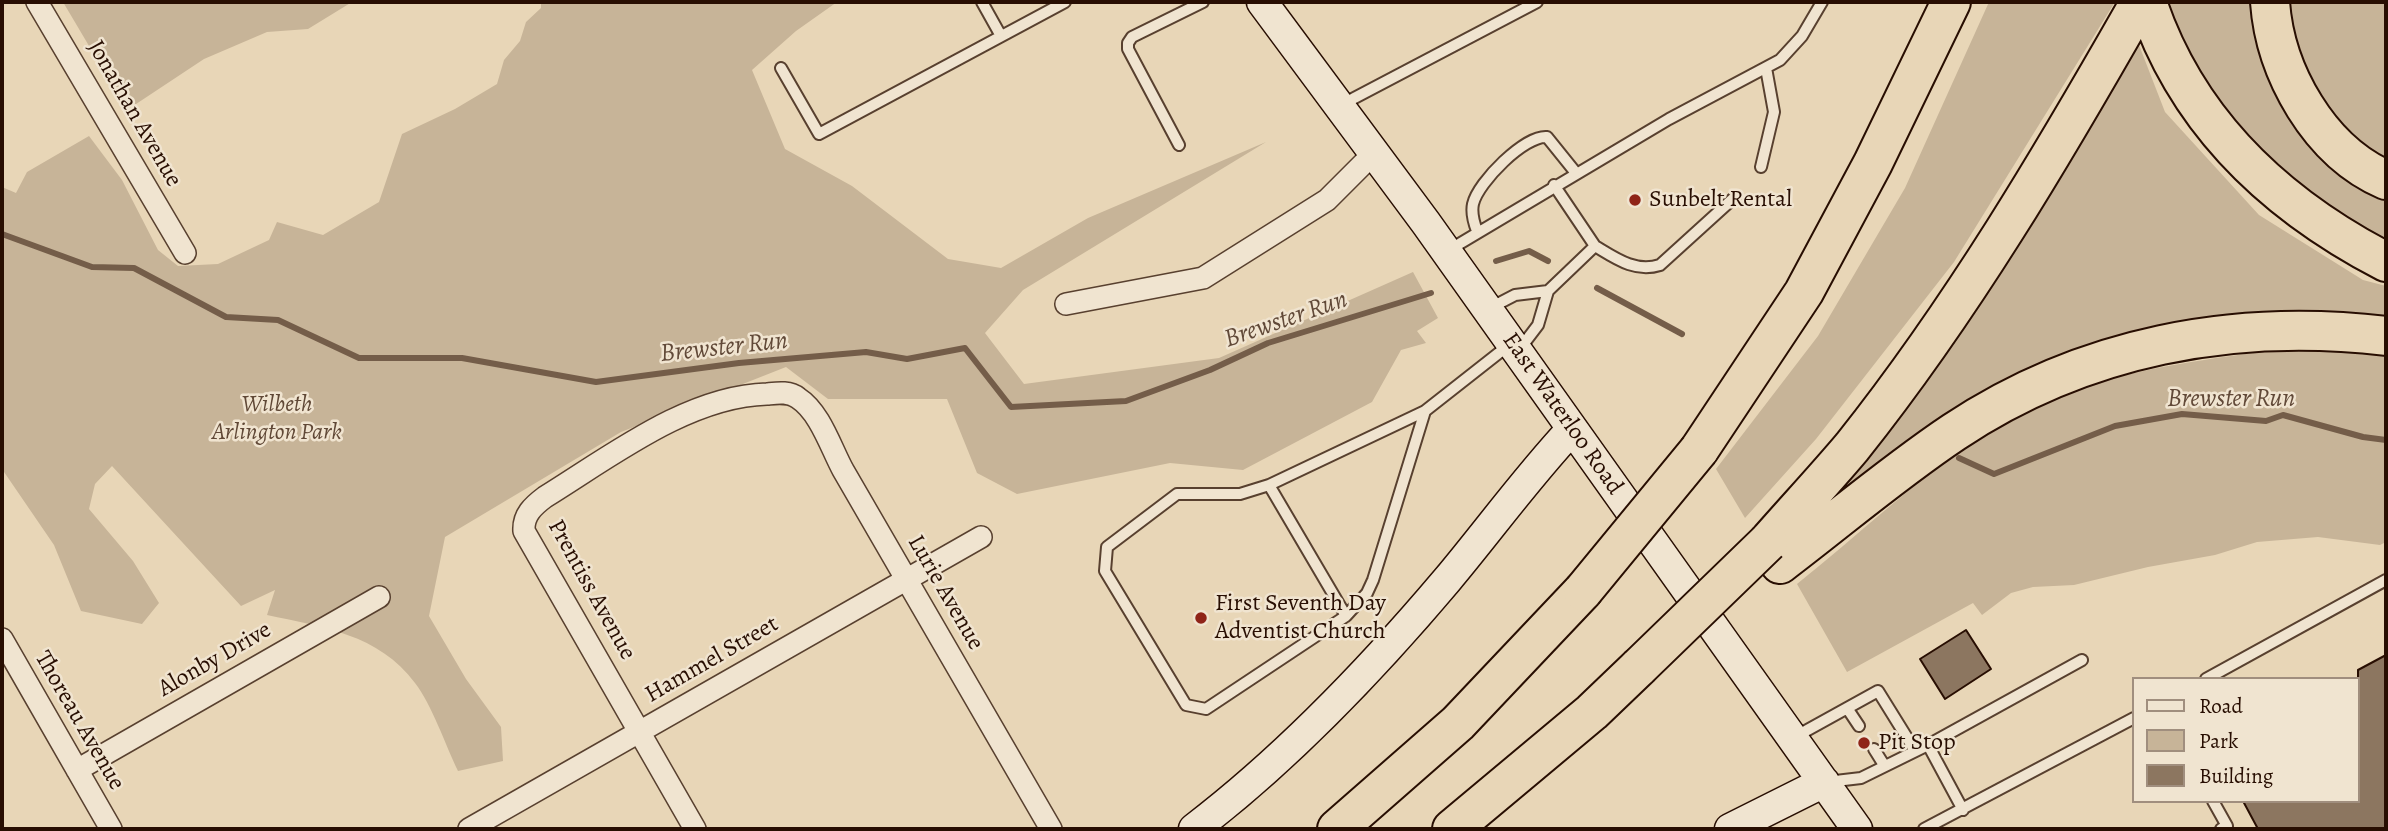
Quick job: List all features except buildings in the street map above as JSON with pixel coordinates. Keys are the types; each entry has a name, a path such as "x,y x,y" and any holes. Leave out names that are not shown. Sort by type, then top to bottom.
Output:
{"highway":[{"path":"1774,553 1948,315 2027,194 2140,2"},
{"path":"2147,2 2175,70 2223,138 2255,173 2310,217 2386,261"},
{"path":"2270,2 2284,66 2308,111 2340,147 2386,180"},
{"path":"1337,829 1458,723 1583,591 1699,450 1804,292 1873,163 1943,12"},
{"path":"1452,829 1643,673 1774,553 1955,432 2026,391 2077,369 2199,336 2262,331 2342,331 2386,337"}],"main road":[{"name":"East Waterloo Road","path":"1262,2 1488,310 1857,829"},
{"path":"1194,829 1277,758 1365,671 1446,581 1572,429"},
{"path":"1730,829 1824,782"}],"street":[{"name":"Jonathan Avenue","path":"37,2 185,253"},
{"path":"1066,304 1203,278 1327,200 1373,154"},
{"name":"Prentiss Avenue","path":"695,829 642,731 531,542 524,523 535,505 545,497 675,420 709,403 746,394 786,393"},
{"name":"Lurie Avenue","path":"786,393 799,398 819,423 1051,829"},
{"name":"Hammel Street","path":"470,829 981,537"},
{"name":"Alonby Drive","path":"77,770 379,597"},
{"name":"Thoreau Avenue","path":"2,639 111,829"}],"lane":[{"path":"982,2 1001,36"},
{"path":"781,68 820,134 1065,2"},
{"path":"1179,145 1128,50 1128,43 1132,37 1203,2"},
{"path":"1338,106 1537,2"},
{"path":"1446,252 1554,185 1780,60 1802,36 1822,2"},
{"path":"1762,167 1774,112 1766,68"},
{"path":"1477,231 1473,204 1482,186 1530,140 1547,137 1576,173"},
{"path":"1554,185 1595,246 1635,267 1660,265 1736,196"},
{"path":"1425,411 1367,593 1346,616 1206,709 1186,705 1105,571 1107,547 1177,494 1240,494 1269,485 1425,411 1514,348 1538,325 1549,291 1595,246"},
{"path":"1488,310 1515,295 1549,291"},
{"path":"1269,485 1346,616"},
{"path":"2210,677 2386,580"},
{"path":"1824,782 1861,778 1928,745 2082,660"},
{"path":"1793,738 1878,691 1914,750"},
{"path":"1847,708 1859,726"},
{"path":"1924,829 2132,719"},
{"path":"1928,745 1963,810"},
{"path":"1874,749 1884,765"},
{"path":"2214,803 2227,826 2221,829"},
{"path":"1944,819 1950,829"}],"green space":[{"path":"63,2 352,2 308,29 267,32 204,59 127,110"},
{"name":"Wilbeth Arlington Park","path":"541,2 837,2 796,31 752,70 785,149 852,186 948,259 1001,268 1088,218 1266,142 1023,290 985,333 1024,384 1219,358 1413,272 1438,318 1417,331 1426,343 1401,350 1372,402 1243,470 1170,463 1017,494 977,473 947,399 828,399 786,367 621,432 445,537 429,616 466,679 501,727 503,761 458,771 427,702 401,667 384,653 348,635 267,615 275,590 241,606 112,466 95,484 89,509 133,561 159,603 142,624 81,611 54,545 2,469 2,187 16,193 27,172 89,136 122,180 158,250 178,266 218,264 269,240 277,222 323,235 379,202 402,134 455,109 497,84 504,60 520,41 526,22 541,8"},
{"path":"1989,2 2115,2 1954,262 1816,439 1745,518 1716,469 1818,336 1905,188"},
{"path":"2170,2 2258,2 2283,86 2386,185 2386,249 2279,182 2192,73 2167,9"},
{"path":"2287,2 2386,2 2386,159 2361,143 2308,86"},
{"path":"2139,45 2165,112 2259,215 2363,280 2386,286 2386,327 2146,335 1846,506 1837,480"},
{"path":"2283,349 2386,349 2386,542 2380,545 2318,537 2257,542 2215,555 2148,567 2074,585 2033,587 2011,593 1982,615 1973,603 1847,672 1797,584 1951,457 2009,418 2083,387 2162,367"}],"waterway":[{"name":"Brewster Run","path":"2,234 92,267 134,268 226,317 278,320 359,358 462,358 596,382 739,363 866,352 907,359 965,348 1011,407 1126,401 1210,370 1268,343 1431,293"},
{"name":"Brewster Run","path":"1496,261 1529,251 1548,261"},
{"name":"Brewster Run","path":"1597,288 1682,334"},
{"name":"Brewster Run","path":"1959,458 1994,474 2115,426 2182,414 2266,421 2283,415 2363,437 2386,440"}],"place":[{"name":"Sunbelt Rental","path":"1635,200"},
{"name":"First Seventh Day Adventist Church","path":"1201,618"},
{"name":"Pit Stop","path":"1864,743"}]}
